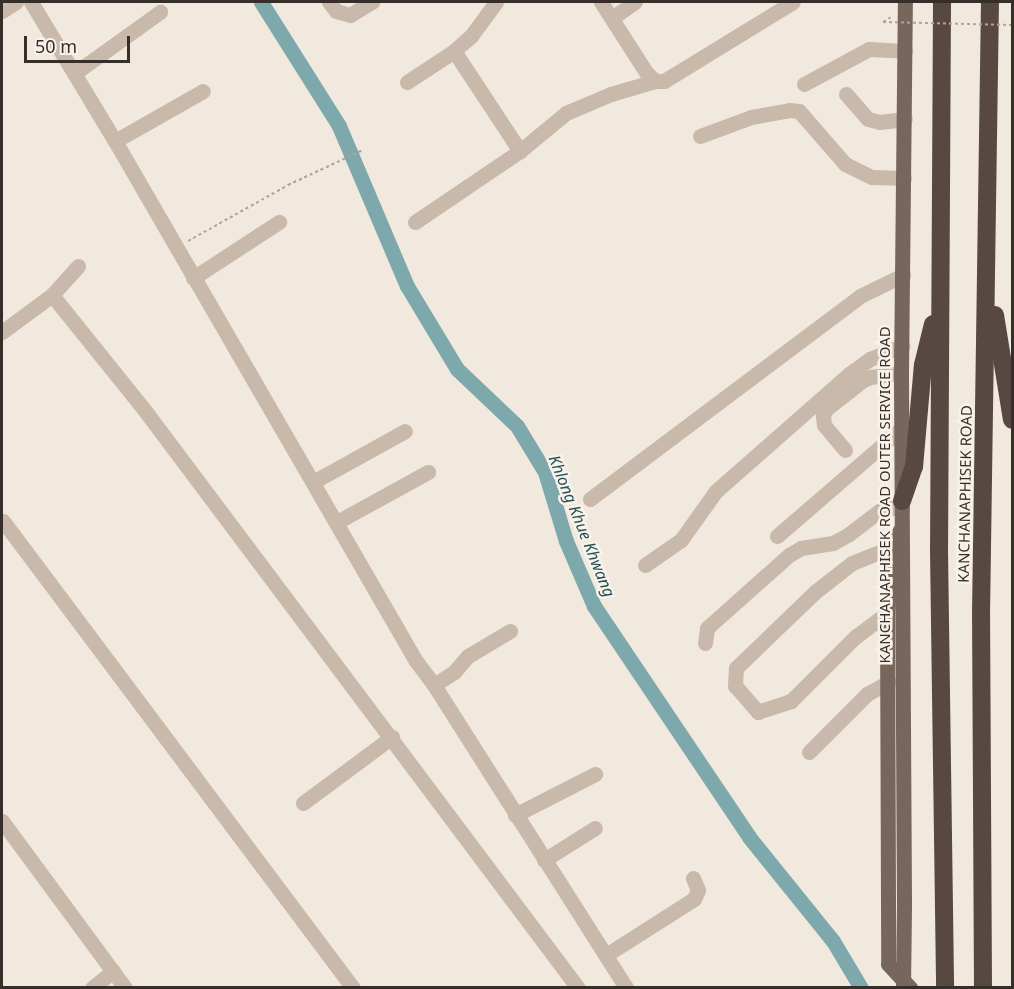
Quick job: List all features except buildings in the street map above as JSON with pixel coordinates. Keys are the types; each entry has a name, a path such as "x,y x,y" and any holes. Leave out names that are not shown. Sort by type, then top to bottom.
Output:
{"highway":[{"name":"KANCHANAPHISEK ROAD","path":"942,2 939,550 945,987"},
{"name":"KANCHANAPHISEK ROAD","path":"983,987 981,615 990,2"},
{"path":"987,266 1012,420"},
{"path":"902,505 914,467 924,365 940,299"}],"main road":[{"name":"KANCHANAPHISEK ROAD OUTER SERVICE ROAD","path":"903,987 901,374 905,2"},
{"path":"903,526 892,547 887,613 889,682 888,964 910,987"}],"street":[{"path":"2,11 16,2"},
{"path":"31,2 115,141 416,661 434,685 627,987"},
{"path":"329,2 336,11 350,15 372,2"},
{"path":"407,82 454,51 471,36 496,2"},
{"path":"601,2 646,72 655,81"},
{"path":"612,18 635,2"},
{"path":"415,222 520,151 566,113 611,94 655,81 670,80 793,2"},
{"path":"75,73 160,12"},
{"path":"804,84 869,49 905,51"},
{"path":"454,51 520,151"},
{"path":"115,141 203,91"},
{"path":"846,94 868,119 880,122 904,119"},
{"path":"699,136 751,117 789,110 799,111 845,165 872,177 904,178"},
{"path":"193,278 279,222"},
{"path":"2,332 52,295 78,266"},
{"path":"590,499 860,296 903,275"},
{"path":"52,295 146,412 578,987"},
{"path":"645,565 681,540 716,491 849,374 870,359 902,346"},
{"path":"845,450 824,425 823,415 826,409 863,380 901,374"},
{"path":"777,536 902,428"},
{"path":"313,482 405,431"},
{"path":"337,522 428,472"},
{"path":"705,643 707,628 789,555 801,548 833,543 849,534 883,508 902,505"},
{"path":"3,521 353,987"},
{"path":"887,613 856,636 791,701 758,712 735,686 736,668 815,592 852,563 892,547"},
{"path":"434,685 454,672 468,656 510,631"},
{"path":"809,752 867,694 889,682"},
{"path":"303,803 392,737"},
{"path":"515,815 595,774"},
{"path":"2,821 125,987"},
{"path":"544,860 595,828"},
{"path":"606,955 694,899 698,890 693,878"},
{"path":"92,987 113,971"}],"path":[{"path":"883,22 1012,25"},
{"path":"176,249 252,203 361,151"}],"waterway":[{"name":"Khlong Khue Khwang","path":"261,2 339,126 407,286 457,369 517,426 545,472 566,541 594,606 749,837 833,941 861,988"}]}
